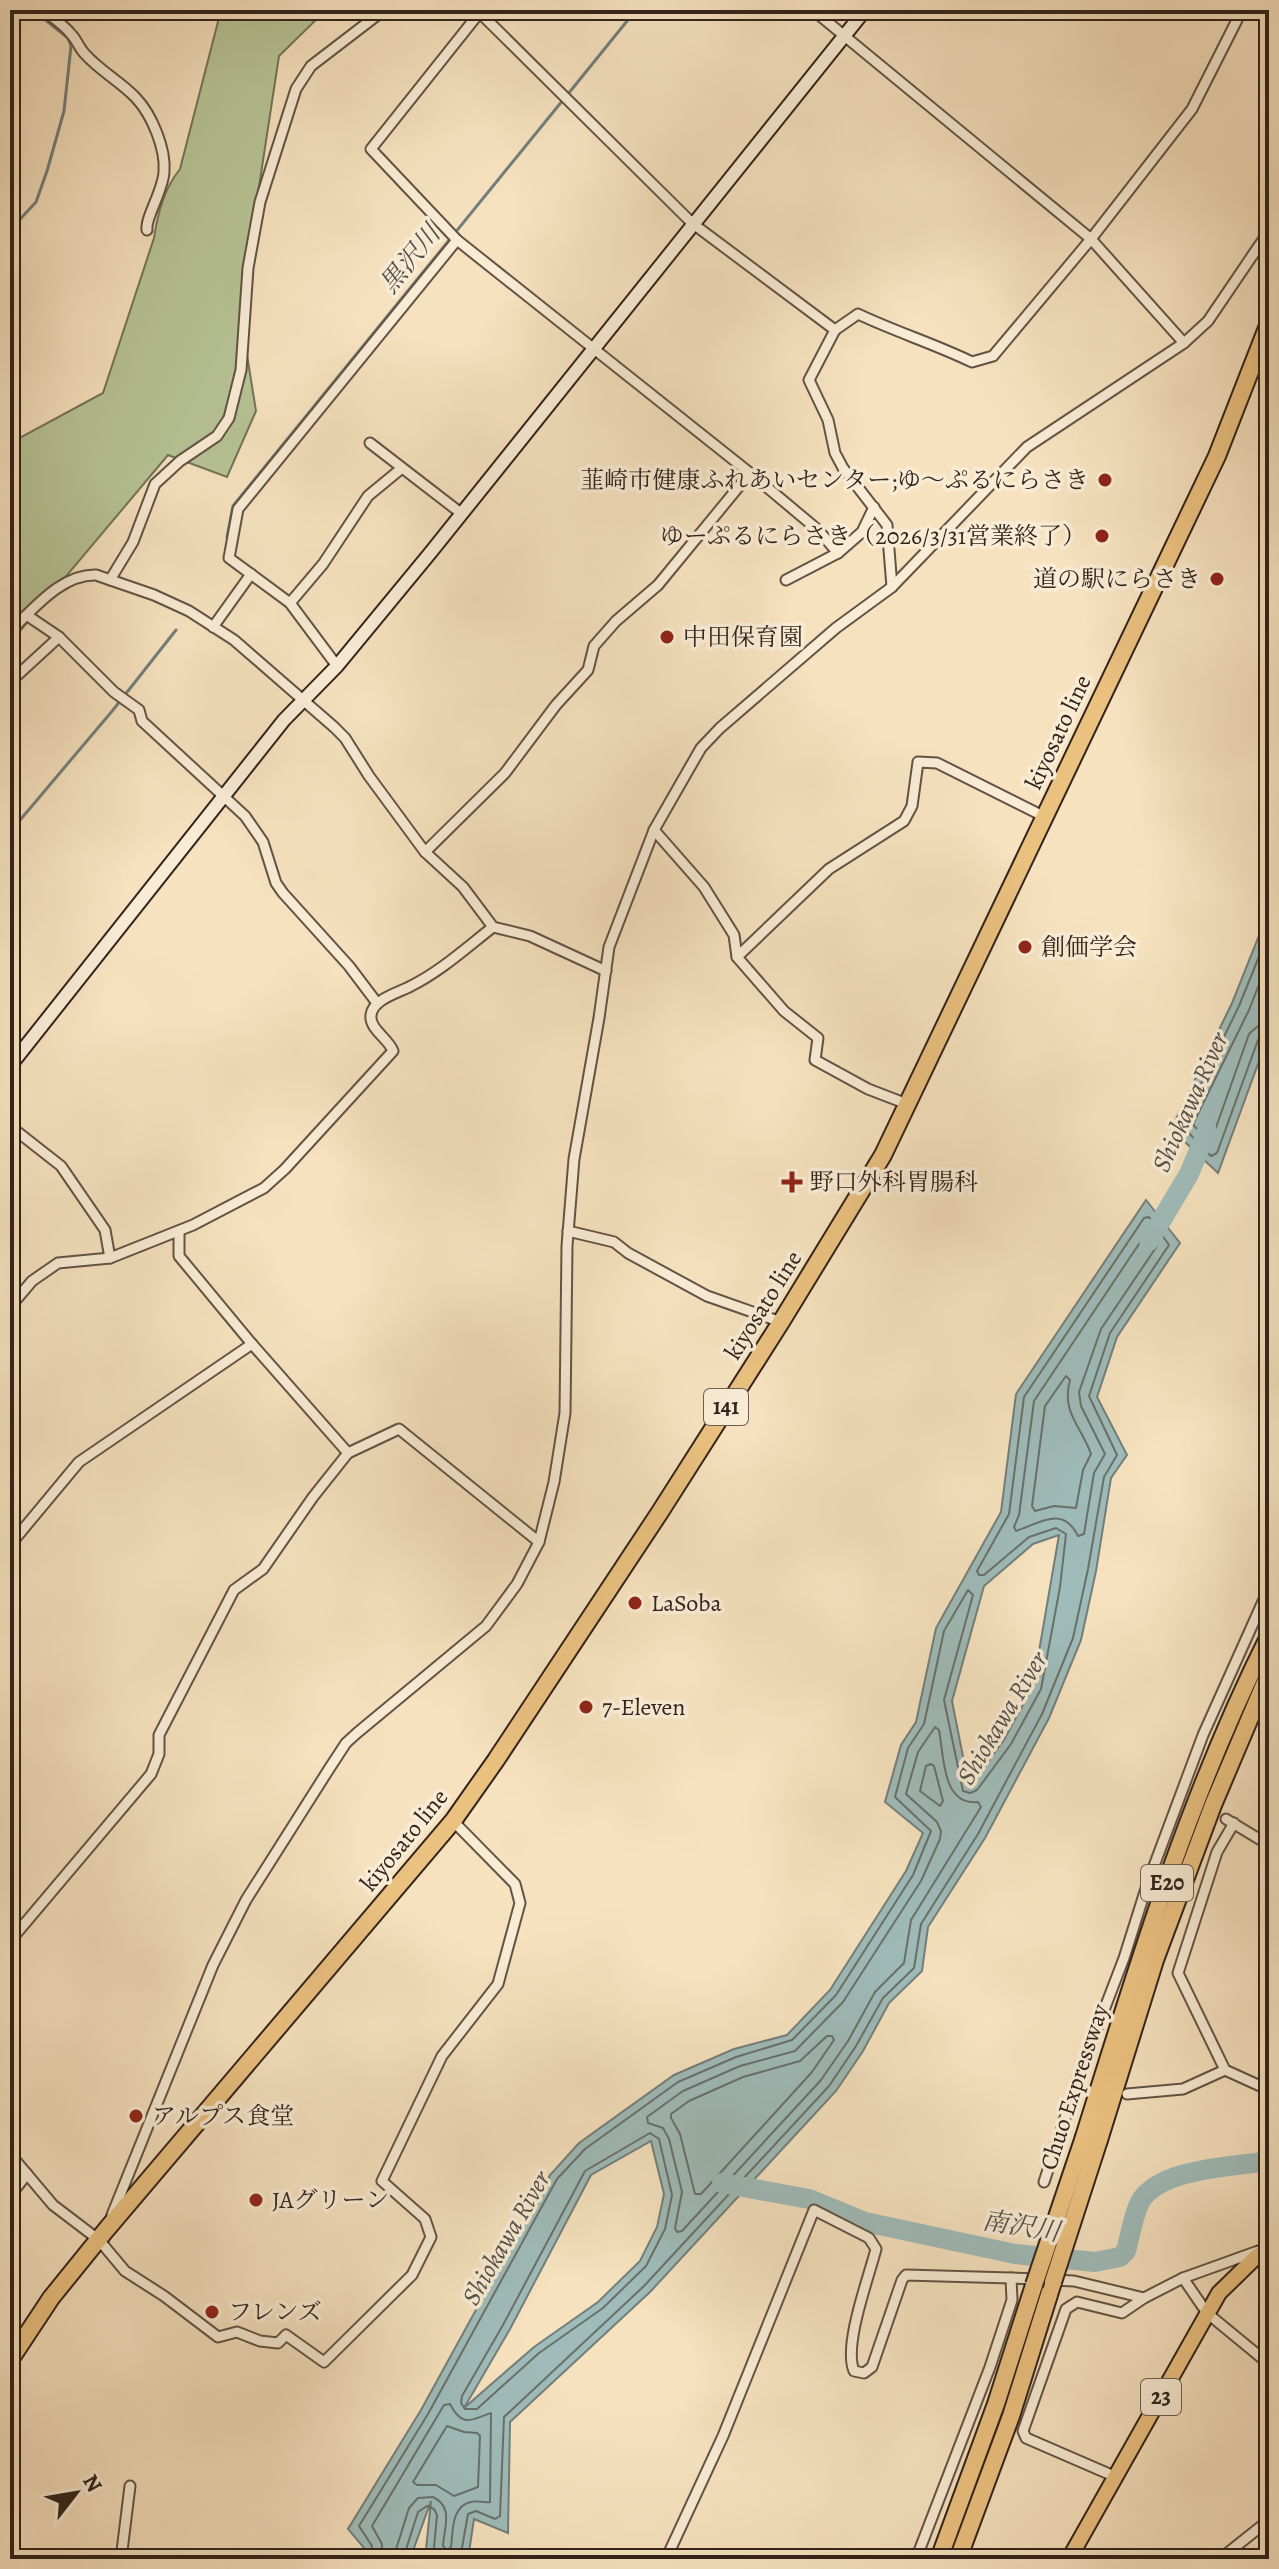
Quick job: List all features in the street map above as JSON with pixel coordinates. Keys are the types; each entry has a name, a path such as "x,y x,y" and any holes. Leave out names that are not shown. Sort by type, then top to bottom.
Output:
{"highway":[{"name":"kiyosato line","path":"10,2360 51,2298 102,2235 453,1821 634,1551 781,1322 873,1173 907,1104 1217,456 1269,323"},
{"name":"Chuo Expressway","path":"958,2559 1011,2416 1053,2282 1141,1954 1189,1824 1269,1636"},
{"name":"Chuo Expressway","path":"939,2559 996,2404 1034,2285 1092,2138 1155,1960 1213,1805 1269,1673"}],"main road":[{"name":"23","path":"1069,2559 1207,2313 1233,2277 1269,2248"}],"street":[{"path":"43,10 73,35 83,53 137,99 149,119 162,148 164,173 158,199 146,220 147,230"},
{"path":"110,580 133,542 155,484 180,461 217,436 229,418 241,370 248,268 260,202 296,89 311,66 384,10"},
{"path":"813,10 1091,239 1184,343"},
{"path":"10,1066 302,700 337,666 462,514 865,10"},
{"path":"892,587 887,525 857,490 835,453 828,420 809,380 835,330 858,314 972,362 993,356 1091,239 1192,109 1237,20 1239,10"},
{"path":"835,330 692,223 478,11 371,149 457,240 750,473 818,530 838,553"},
{"path":"102,2235 213,1965 246,1900 346,1743 486,1626 517,1584 539,1542 554,1482 565,1413 568,1231 574,1159 609,947 654,830 701,748 836,628 892,587 1027,447 1184,343 1208,321 1269,231"},
{"path":"337,666 290,603 229,558 238,509 457,240"},
{"path":"370,443 462,514"},
{"path":"290,603 323,564 368,496 402,468"},
{"path":"425,852 505,773 556,705 588,670 594,646 616,621 658,585 750,473"},
{"path":"786,580 838,553 862,532 874,507"},
{"path":"213,627 251,574"},
{"path":"10,631 63,584 77,577 96,575 189,611 234,640 345,738 425,852 463,887 493,927 530,936 606,971"},
{"path":"28,616 59,637 114,692 139,710 142,721 257,830 271,860 276,883 349,966 377,1003"},
{"path":"10,682 59,637"},
{"path":"737,957 829,869 904,821 912,806 918,762 937,763 1045,817"},
{"path":"654,830 704,887 734,935 737,957 784,1011 818,1038 815,1060 868,1089 907,1104"},
{"path":"10,1307 32,1281 58,1263 110,1258 179,1231 264,1188 393,1051 372,1024 370,1014 377,1003 431,977 493,927"},
{"path":"10,1126 61,1166 105,1230 110,1258"},
{"path":"179,1231 179,1256 348,1453"},
{"path":"568,1231 614,1242 628,1253 707,1296 781,1322"},
{"path":"10,1545 79,1462 252,1344"},
{"path":"10,1941 151,1774 159,1754 159,1735 234,1590 263,1569 348,1453 399,1429 539,1542"},
{"path":"1044,2182 1087,2052 1124,1958 1148,1882 1203,1735 1269,1588"},
{"path":"10,2154 53,2205 102,2235 125,2271 218,2337 237,2332 260,2341 278,2343 286,2335 324,2362 412,2275 431,2237 425,2219 382,2181 442,2056 498,1984 520,1903 515,1884 453,1821"},
{"path":"1269,1845 1230,1821 1178,1973 1225,2070 1269,2090"},
{"path":"1127,2094 1183,2089 1225,2070"},
{"path":"10,2196 27,2174"},
{"path":"666,2559 723,2436 814,2210 869,2238 876,2249 853,2339 851,2363 854,2371 864,2373 872,2367 906,2275 1074,2281 1144,2298"},
{"path":"1116,2477 1026,2438 1023,2431 1066,2309 1077,2302 1122,2313 1183,2278 1269,2248"},
{"path":"916,2559 967,2432 999,2340 1012,2300 1011,2278"},
{"path":"1183,2278 1207,2313 1269,2364"},
{"path":"121,2559 130,2486"},
{"path":"1220,2559 1269,2520"}],"green space":[{"path":"221,10 326,10 279,56 240,311 256,411 227,477 168,455 10,643 10,443 103,393 154,238 162,201 180,169"}],"water":[{"path":"1269,823 1269,1034 1218,1173 1171,1129 1232,1003 1268,913 1263,842"},
{"path":"1146,1200 1180,1243 1117,1337 1097,1397 1127,1455 1111,1478 1081,1640 1049,1718 985,1838 928,1927 922,1971 889,2003 863,2051 836,2091 650,2292 510,2422 508,2533 474,2519 468,2559 425,2559 431,2501 410,2559 362,2559 365,2549 348,2529 421,2410 550,2175 579,2143 674,2075 734,2049 787,2035 830,1990 906,1871 923,1833 885,1802 901,1745 916,1722 936,1628 1001,1512 1016,1394","holes":["1059,1535 1033,1686 1004,1740 969,1787 952,1701 984,1586 1033,1544","651,2141 664,2194 657,2227 640,2261 598,2302 534,2347 464,2408 510,2329 591,2175"]}],"waterway":[{"name":"黒沢川","path":"568,94 636,10"},
{"path":"10,230 36,202 64,111 71,46 68,38 38,14"},
{"name":"黒沢川","path":"227,537 233,506 563,100"},
{"name":"黒沢川","path":"10,832 176,630"},
{"name":"Shiokawa River","path":"1149,1241 1189,1174 1207,1131"},
{"name":"南沢川","path":"722,2183 809,2199 865,2222 1015,2254 1095,2262 1120,2257 1126,2251 1140,2202 1163,2182 1198,2171 1269,2161"}],"place":[{"name":"韮崎市健康ふれあいセンター;ゆ～ぷるにらさき","path":"1105,480"},
{"name":"ゆーぷるにらさき（2026/3/31営業終了）","path":"1102,536"},
{"name":"道の駅にらさき","path":"1217,579"},
{"name":"中田保育園","path":"667,637"},
{"name":"創価学会","path":"1025,947"},
{"name":"野口外科胃腸科","path":"792,1182"},
{"name":"LaSoba","path":"635,1603"},
{"name":"7-Eleven","path":"586,1707"},
{"name":"アルプス食堂","path":"136,2116"},
{"name":"JAグリーン","path":"256,2200"},
{"name":"フレンズ","path":"212,2312"}]}
